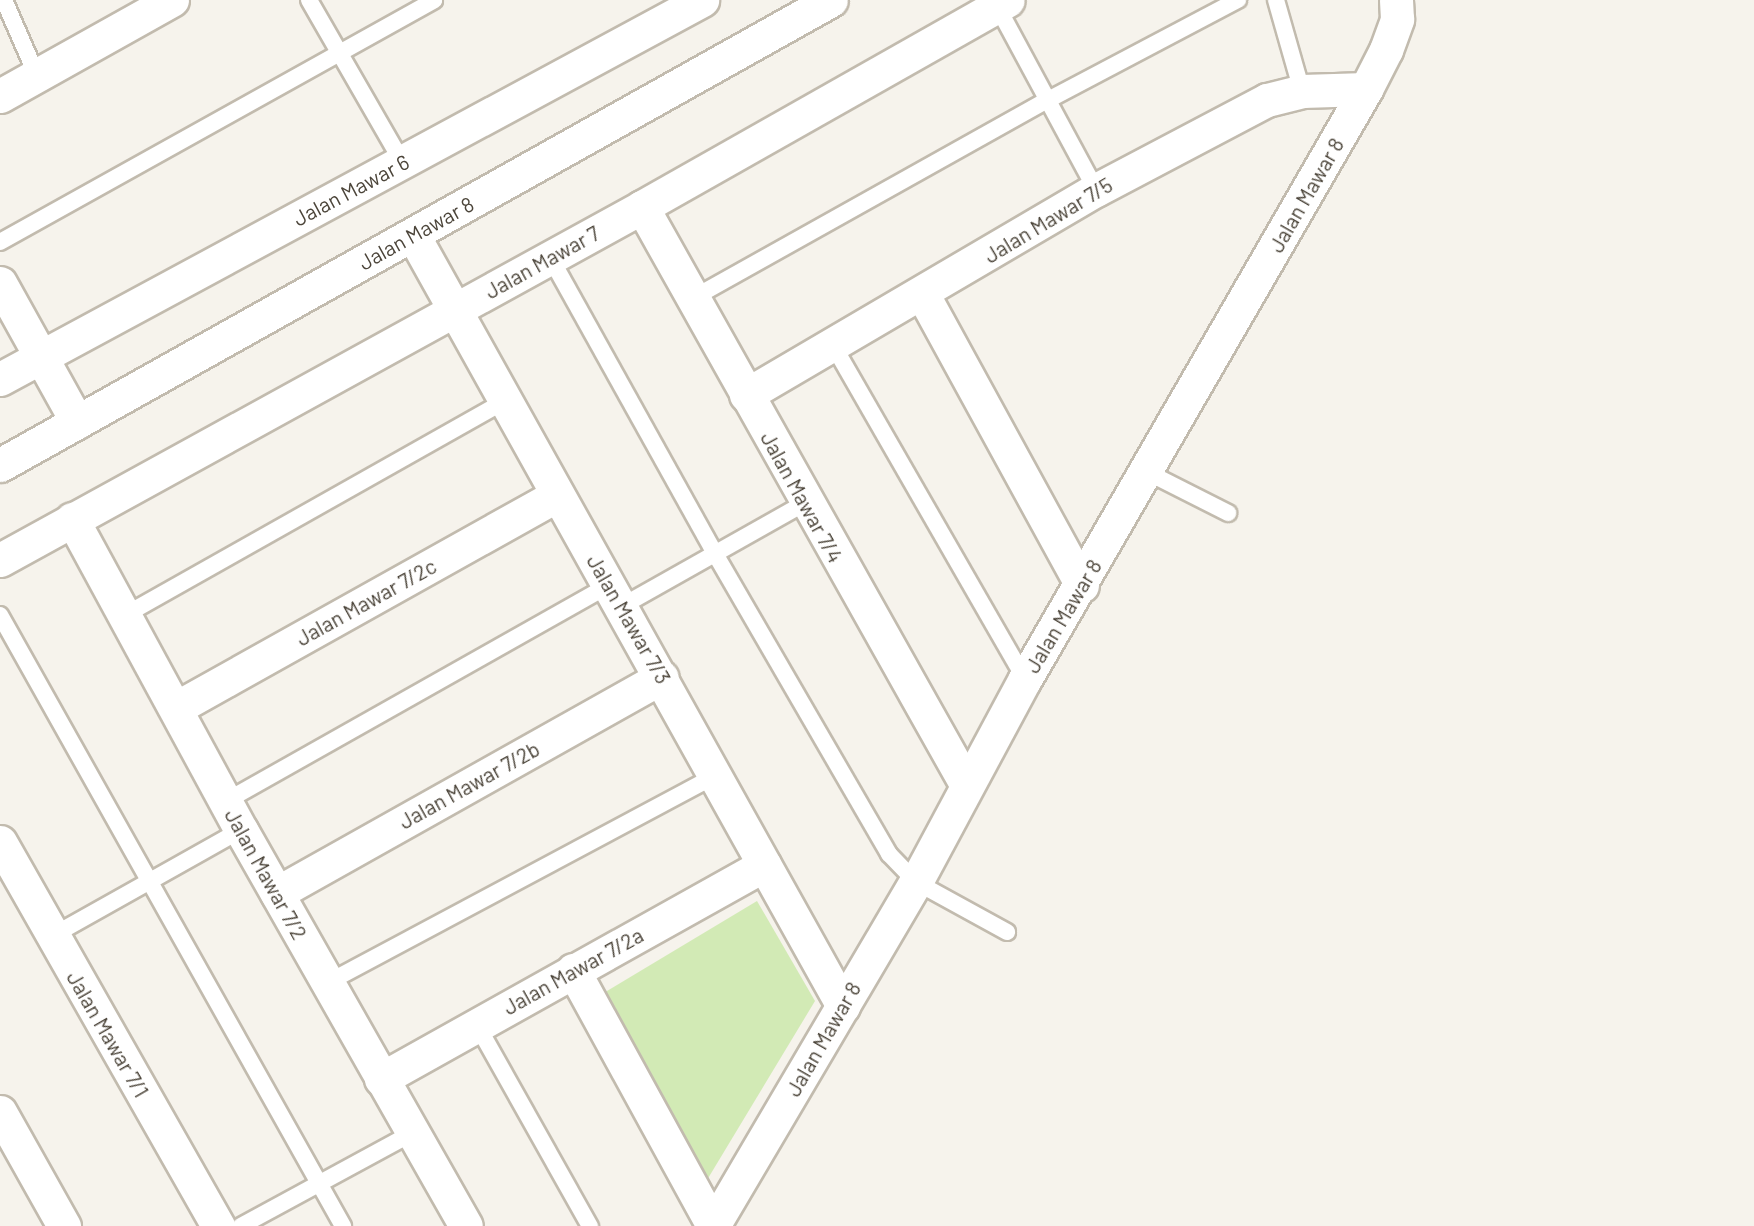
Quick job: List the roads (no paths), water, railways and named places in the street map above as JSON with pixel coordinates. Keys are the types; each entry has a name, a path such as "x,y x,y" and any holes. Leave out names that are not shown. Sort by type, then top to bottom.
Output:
{"street":[{"name":"Jalan Mawar 6","path":"0,379 702,0"},
{"name":"Jalan Mawar 8","path":"0,465 412,234 798,8 831,0"},
{"name":"Jalan Mawar 8","path":"713,1226 916,882 966,784 1025,679 1082,585 1366,89 1386,50 1396,19 1396,0"},
{"name":"Jalan Mawar 7","path":"72,519 642,207 1003,3"},
{"path":"0,96 158,4"},
{"name":"Jalan Mawar 7/5","path":"746,395 923,295 1096,190 1266,100 1302,91 1366,89"},
{"name":"Jalan Mawar 7/4","path":"642,207 805,503 966,784"},
{"name":"Jalan Mawar 7/3","path":"412,234 557,495 662,677 843,1006"},
{"path":"0,283 77,422"},
{"path":"923,295 1082,585"},
{"name":"Jalan Mawar 7/2c","path":"176,708 557,495"},
{"path":"0,560 72,519"},
{"name":"Jalan Mawar 7/2","path":"72,519 241,830 466,1226"},
{"name":"Jalan Mawar 7/2b","path":"277,893 662,677"},
{"name":"Jalan Mawar 7/1","path":"0,842 218,1226"},
{"name":"Jalan Mawar 7/2a","path":"381,1079 764,865"},
{"path":"573,970 713,1226"},
{"path":"0,1112 64,1226"}],"lane":[{"path":"4,0 37,76"},
{"path":"309,0 402,162"},
{"path":"0,242 434,0"},
{"path":"693,298 1048,100 1239,0"},
{"path":"1276,0 1302,91"},
{"path":"1003,3 1048,100 1096,190"},
{"path":"550,257 714,552 889,854 916,882 1007,932"},
{"path":"833,345 1025,679"},
{"path":"125,615 505,401"},
{"path":"1147,472 1228,513"},
{"path":"226,801 615,595 714,552 805,503"},
{"path":"0,615 152,881 343,1226"},
{"path":"327,983 716,775"},
{"path":"52,936 241,830"},
{"path":"477,1025 590,1226"},
{"path":"241,1226 412,1133"}]}
